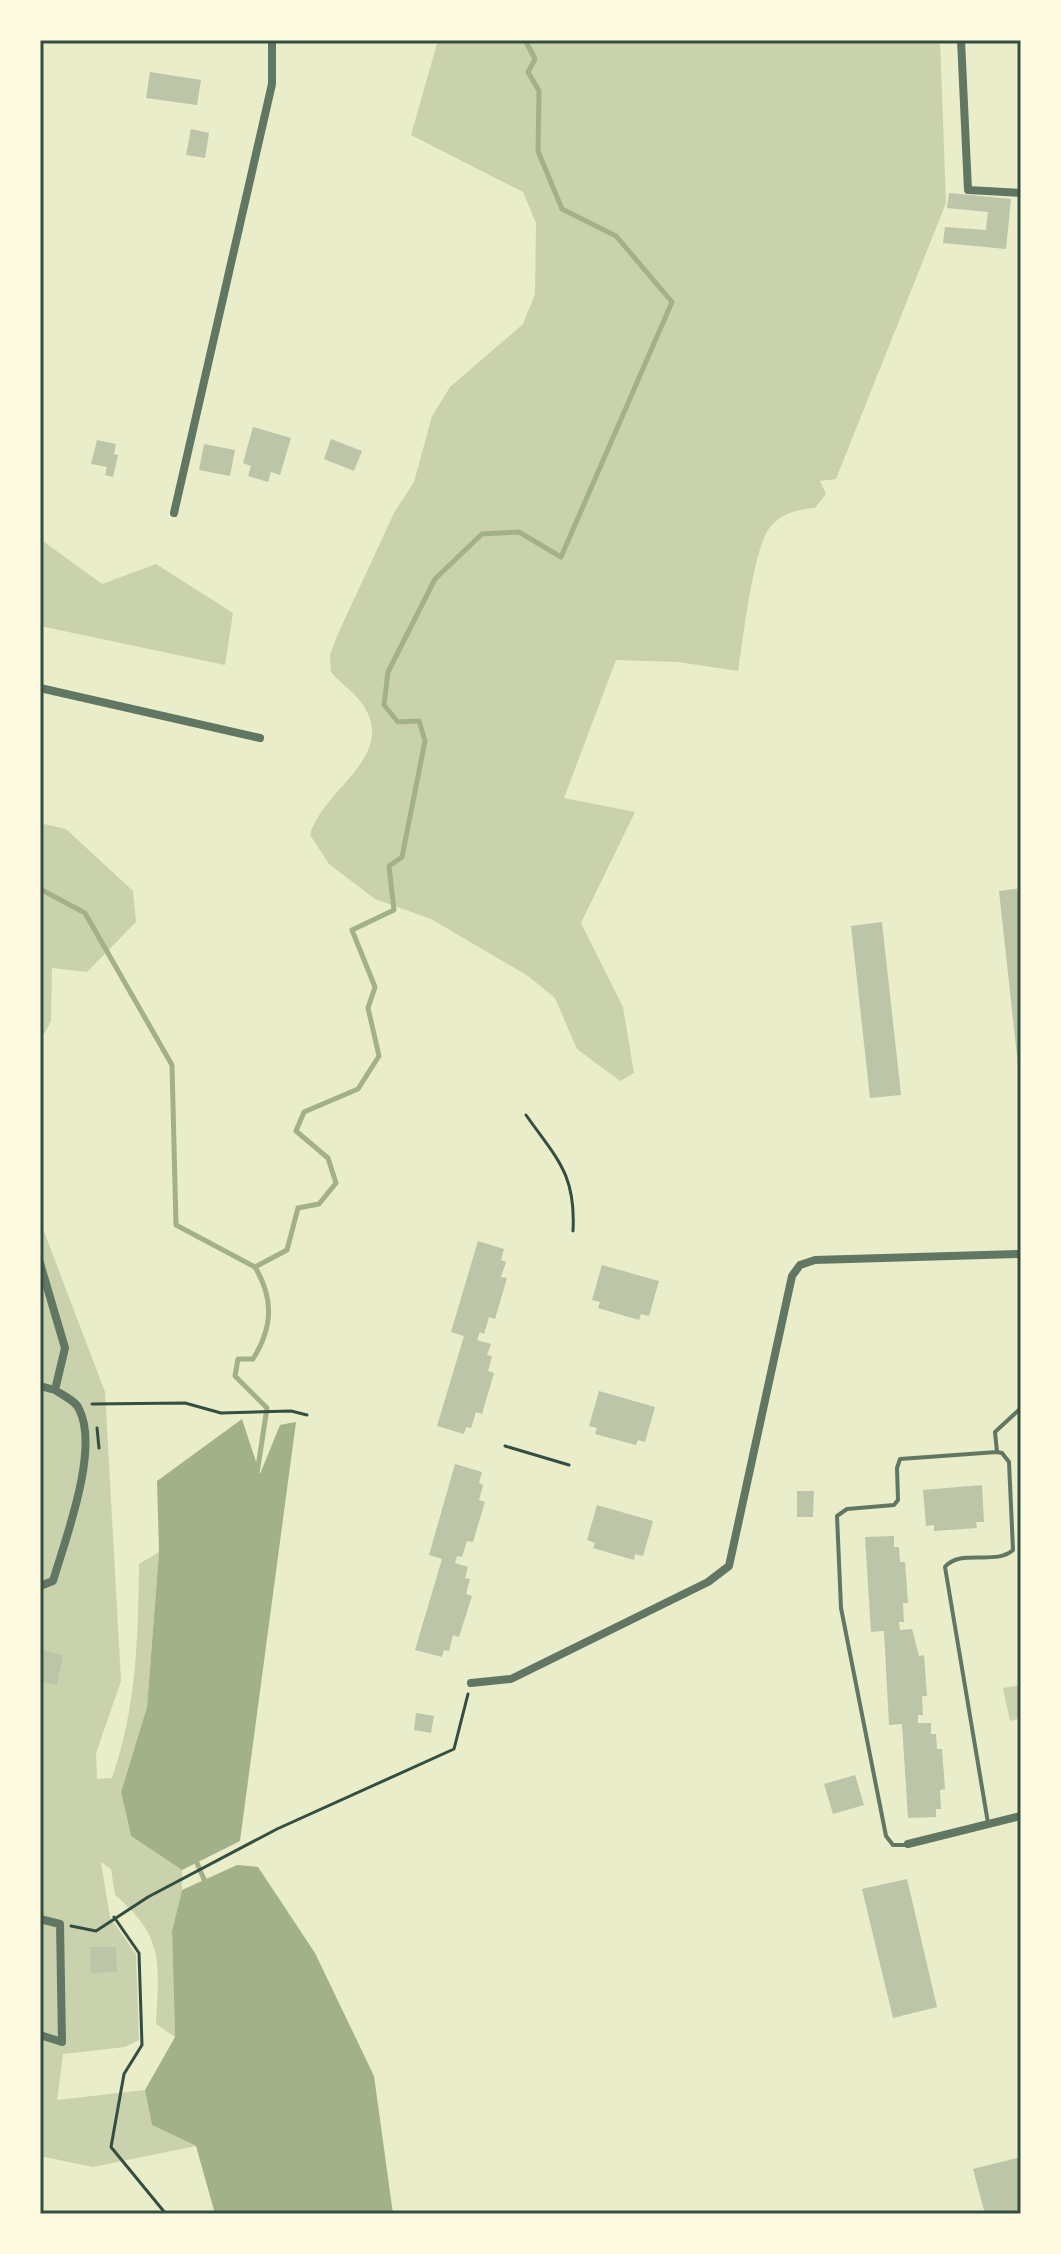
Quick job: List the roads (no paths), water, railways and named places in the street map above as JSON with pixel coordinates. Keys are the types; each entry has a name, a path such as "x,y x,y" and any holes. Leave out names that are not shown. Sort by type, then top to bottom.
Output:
{"street":[{"path":"174,513 272,84 272,40"},
{"path":"961,40 968,190 1021,193"},
{"path":"40,688 260,738"},
{"path":"471,1683 511,1679 708,1582 729,1566 792,1276 800,1265 815,1260 1021,1254"},
{"path":"40,1263 65,1348 55,1390"},
{"path":"40,1386 55,1390 79,1407 85,1431 81,1489 53,1581 40,1586"},
{"path":"908,1844 1021,1816"},
{"path":"40,1919 60,1924 62,2042 40,2035"}],"lane":[{"path":"997,1452 995,1432 1021,1408"},
{"path":"908,1844 893,1845 886,1836 841,1608 836,1521 841,1511 847,1509 894,1505 898,1500 900,1459 997,1452 1002,1453 1009,1462 1013,1550 1004,1556 957,1559 949,1562 945,1573 989,1825"}],"waterway":[{"path":"256,1480 267,1408 235,1376 238,1359 253,1359 267,1324 266,1290 255,1267 287,1250 298,1208 319,1204 336,1183 328,1158 296,1131 304,1112 358,1089 379,1056 368,1008 375,987 352,930 394,910 389,866 402,857 425,741 419,721 398,722 384,705 388,672 435,579 482,534 519,532 561,557 672,302 616,236 562,209 538,151 539,91 528,72 535,59 525,40"},
{"path":"40,889 85,913 172,1065 176,1225 255,1267"},
{"path":"194,1856 206,1884"}]}
